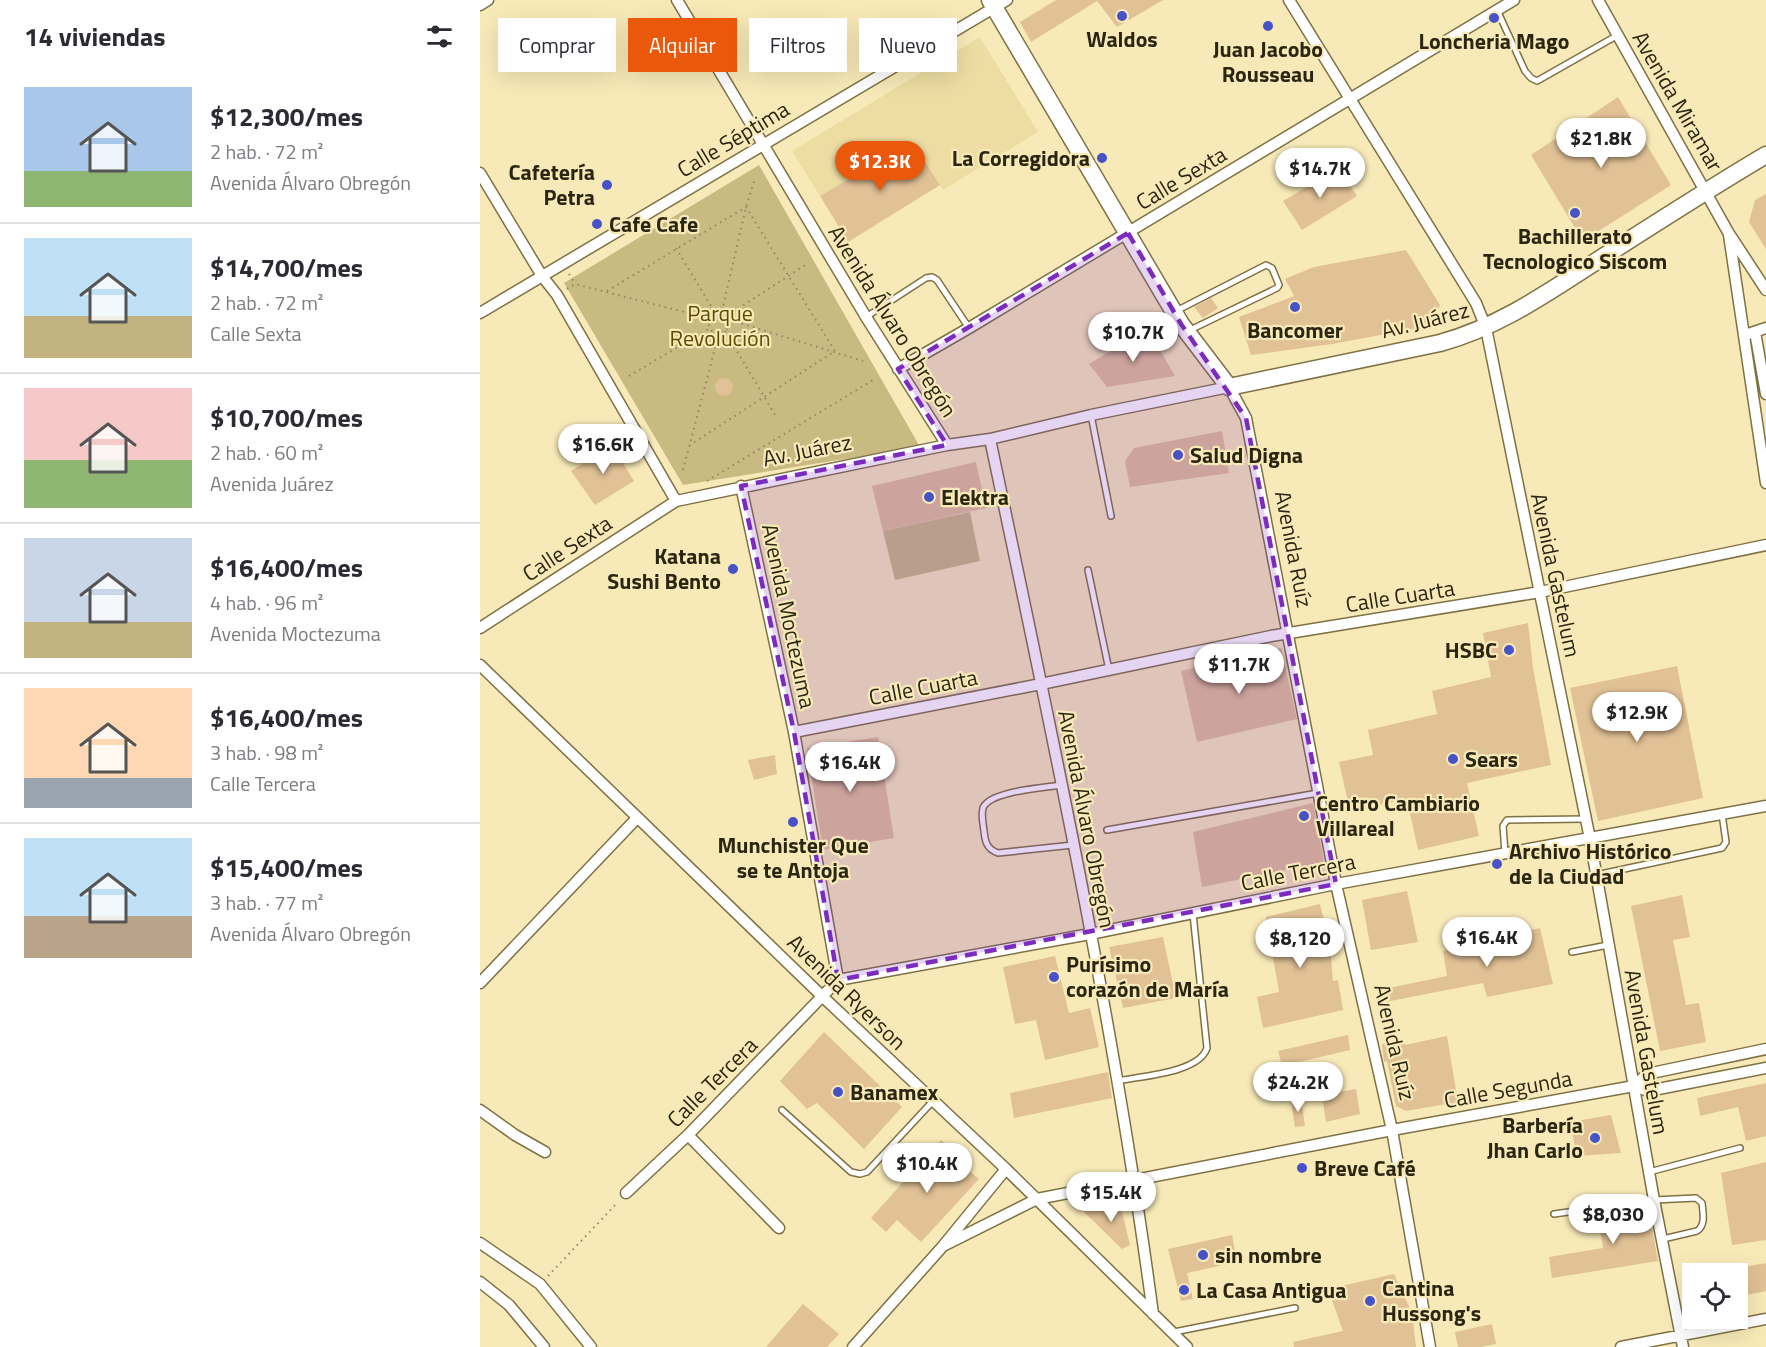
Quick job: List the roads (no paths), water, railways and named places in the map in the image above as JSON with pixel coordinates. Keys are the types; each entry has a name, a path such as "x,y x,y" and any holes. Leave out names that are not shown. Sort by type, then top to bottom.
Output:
{"street":[{"path":"480,5 488,0"},
{"name":"Avenida Álvaro Obregón","path":"677,0 866,317 947,446"},
{"name":"Avenida Gastelum","path":"1289,0 1476,303 1485,328 1590,839 1654,1200 1683,1347"},
{"name":"Calle Sexta","path":"898,369 1514,0"},
{"name":"Avenida Miramar","path":"1598,0 1728,232"},
{"name":"Calle Séptima","path":"480,313 997,3"},
{"name":"Avenida Ruíz","path":"997,3 1174,312 1229,387 1246,418 1336,884 1392,1130 1430,1347"},
{"name":"Av. Juárez","path":"676,501 741,486 990,439 1091,415 1440,343 1485,328 1523,308 1706,190 1766,155"},
{"path":"480,173 542,276 557,295 676,501"},
{"path":"1728,232 1766,290"},
{"path":"1728,232 1766,483"},
{"path":"1743,337 1766,328"},
{"path":"1755,332 1766,394"},
{"name":"Avenida Álvaro Obregón","path":"990,439 1090,934 1136,1180 1154,1314"},
{"name":"Avenida Moctezuma","path":"741,486 794,732 838,980"},
{"name":"Calle Sexta","path":"480,628 676,501"},
{"name":"Calle Cuarta","path":"794,732 1287,634 1540,592 1766,545"},
{"name":"Avenida Ryerson","path":"480,665 823,997 1006,1169 1187,1347"},
{"name":"Calle Tercera","path":"838,980 1090,934 1336,884 1766,806"},
{"path":"480,983 637,818"},
{"path":"823,997 838,980"},
{"name":"Calle Tercera","path":"627,1193 688,1135 823,997"},
{"name":"Calle Segunda","path":"1634,1086 1647,1074 1766,1050"},
{"name":"Calle Segunda","path":"943,1246 1036,1199 1634,1086 1648,1091 1766,1068"},
{"path":"480,1110 545,1152"},
{"path":"688,1135 779,1228"},
{"path":"853,1347 943,1246 1006,1169"},
{"path":"480,1243 540,1284 578,1334 591,1347"},
{"path":"480,1281 509,1305 544,1347"},
{"path":"1621,1347 1766,1318"}],"lane":[{"path":"1497,10 1525,70 1531,78 1538,81 1618,35"},
{"path":"1174,312 1266,265 1272,268 1277,288 1187,331"},
{"path":"866,317 926,278 932,277 937,280 969,328"},
{"path":"1091,415 1111,516"},
{"path":"1088,570 1110,670"},
{"path":"1061,785 1001,795 990,800 982,810 984,841 988,847 998,852 1072,845"},
{"path":"1107,830 1318,793"},
{"path":"1596,875 1722,849 1726,842 1722,814"},
{"path":"1505,853 1503,826 1507,820 1586,819"},
{"path":"1117,1081 1189,1067 1205,1054 1207,1048 1193,913"},
{"path":"1572,952 1608,945"},
{"path":"782,1110 851,1172 860,1174 867,1172 933,1101"},
{"path":"1649,1172 1740,1148"},
{"path":"1554,1214 1654,1200 1696,1198 1702,1203 1703,1224 1701,1228 1663,1239"},
{"path":"1173,1333 1295,1308"}],"place":[{"name":"Waldos","path":"1122,16"},
{"name":"Loncheria Mago","path":"1494,18"},
{"name":"Juan Jacobo Rousseau","path":"1268,26"},
{"name":"La Corregidora","path":"1102,158"},
{"name":"Cafetería Petra","path":"607,185"},
{"name":"Bachillerato Tecnologico Siscom","path":"1575,213"},
{"name":"Cafe Cafe","path":"597,224"},
{"name":"Bancomer","path":"1295,307"},
{"name":"Salud Digna","path":"1178,455"},
{"name":"Elektra","path":"929,497"},
{"name":"Katana Sushi Bento","path":"733,569"},
{"name":"HSBC","path":"1509,650"},
{"name":"Sears","path":"1453,759"},
{"name":"Centro Cambiario Villareal","path":"1304,816"},
{"name":"Munchister Que se te Antoja","path":"793,822"},
{"name":"Archivo Histórico de la Ciudad","path":"1497,864"},
{"name":"Purísimo corazón de María","path":"1054,977"},
{"name":"Banamex","path":"838,1092"},
{"name":"Barbería Jhan Carlo","path":"1595,1138"},
{"name":"Breve Café","path":"1302,1168"},
{"name":"sin nombre","path":"1203,1255"},
{"name":"La Casa Antigua","path":"1184,1290"},
{"name":"Cantina Hussong's","path":"1370,1301"}],"park label":[{"name":"Parque Revolución","path":"720,326"}]}
